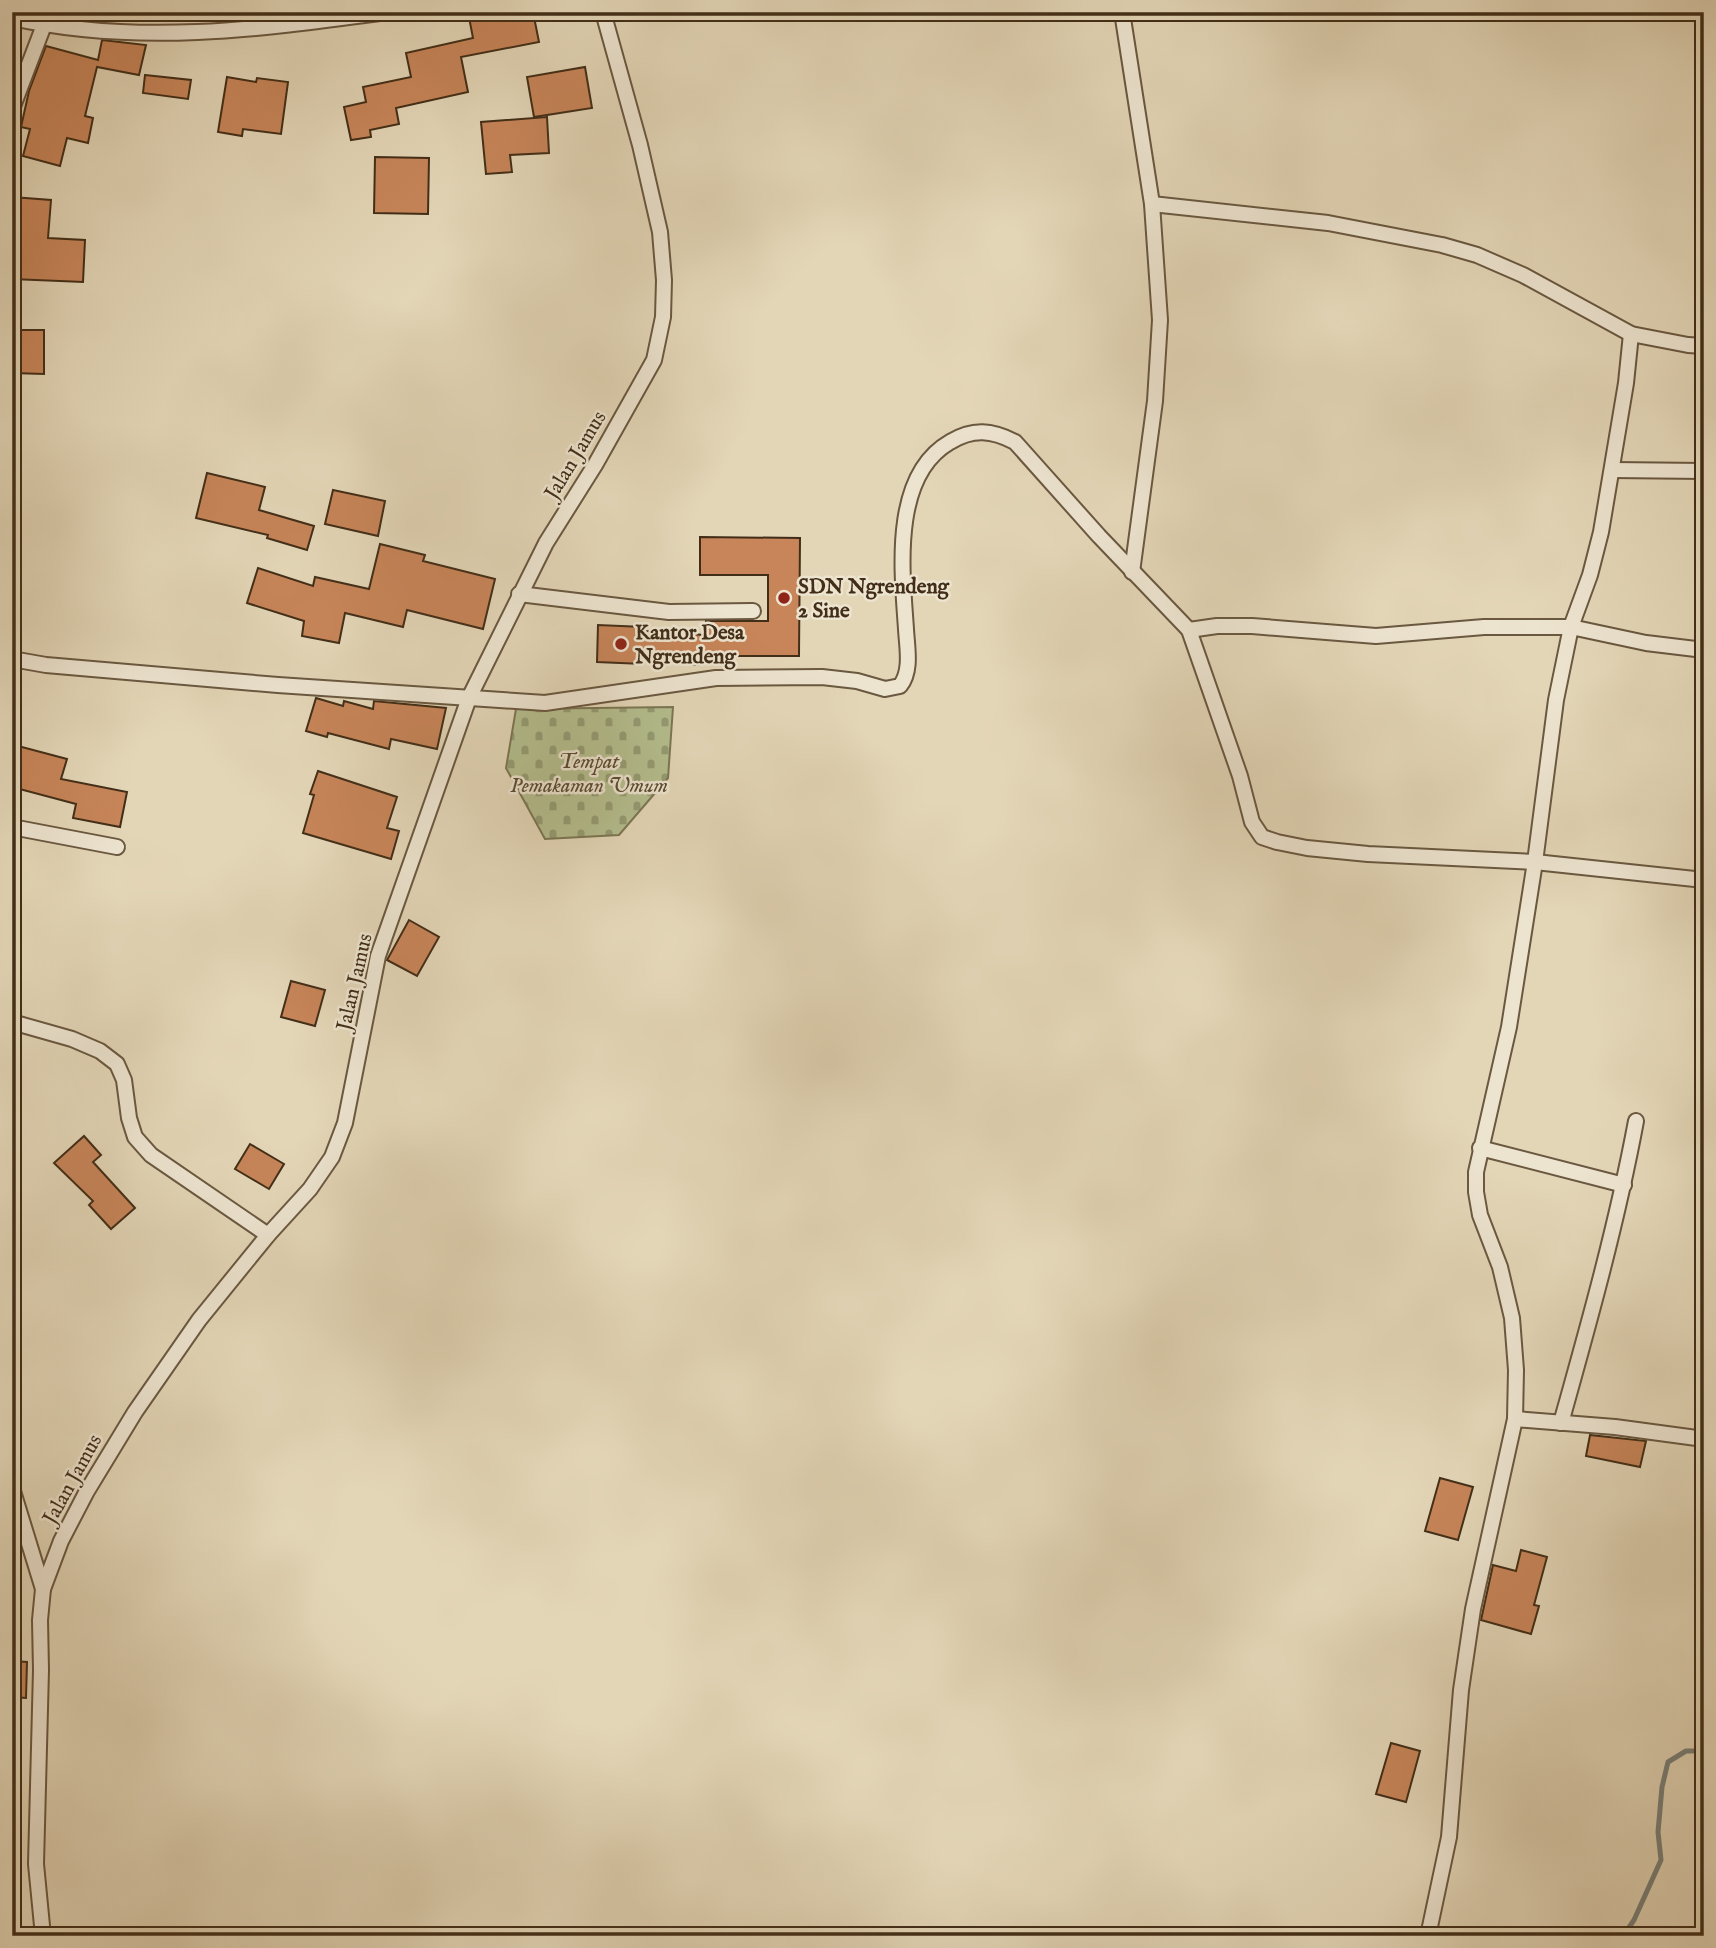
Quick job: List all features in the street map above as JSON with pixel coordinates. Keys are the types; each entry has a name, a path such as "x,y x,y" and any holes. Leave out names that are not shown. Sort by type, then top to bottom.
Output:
{"street":[{"path":"12,18 44,25 147,35 258,30 388,12"},
{"name":"Jalan Jamus","path":"43,1936 36,1864 40,1620 43,1589 61,1541 87,1491 135,1412 200,1320 268,1235 310,1189 332,1157 345,1123 378,956 469,698 546,543 638,392 654,360 663,317 664,280 660,232 640,145 603,12"},
{"path":"1122,12 1152,204 1160,320 1159,362 1132,572"},
{"path":"12,109 44,25"},
{"path":"1152,204 1328,223 1442,245 1477,255 1523,275 1630,334 1688,345 1704,345"},
{"path":"1428,1936 1449,1837 1461,1690 1473,1609 1515,1419 1516,1370 1512,1318 1500,1267 1480,1215 1476,1172 1510,1027 1556,700 1571,628 1590,575 1601,532 1630,334"},
{"path":"12,659 47,665 278,685 545,703 716,678 822,677 857,681 885,689 900,686 906,678 908,658 904,601 904,516 911,494 924,465 944,445 960,435 976,431 997,433 1015,442 1132,572 1189,630 1240,776 1252,822 1262,836 1307,848 1368,854 1535,862 1704,880"},
{"path":"1612,470 1704,471"},
{"path":"519,594 669,612 753,611"},
{"path":"1189,630 1217,626 1252,626 1376,636 1484,627 1571,628 1646,643 1704,650"},
{"path":"12,827 117,847"},
{"path":"12,1022 72,1039 100,1051 117,1063 124,1080 135,1137 151,1155 268,1235"},
{"path":"1561,1423 1606,1262 1636,1121"},
{"path":"1480,1148 1624,1185"},
{"path":"1515,1419 1615,1427 1704,1440"},
{"path":"12,1488 43,1589"}],"green space":[{"name":"Tempat Pemakaman Umum","path":"673,707 668,778 619,835 545,839 506,768 516,709"}],"building":[{"path":"468,12 533,12 539,42 461,57 468,92 396,108 399,124 370,130 371,137 351,140 344,107 366,102 363,87 411,77 406,53 473,38"},
{"path":"102,40 146,45 139,75 97,67 85,116 93,118 88,143 67,138 60,166 23,156 30,129 21,127 29,91 46,46 98,60"},
{"path":"585,67 592,108 534,117 527,77"},
{"path":"145,75 191,80 188,99 143,93"},
{"path":"227,77 256,82 257,78 288,82 281,134 243,129 242,136 218,132"},
{"path":"547,117 549,153 510,155 512,172 486,174 481,122"},
{"path":"375,157 429,158 428,214 374,213"},
{"path":"12,197 51,200 48,238 85,240 83,282 12,279"},
{"path":"12,330 44,330 44,374 12,373"},
{"path":"207,473 265,487 259,510 314,526 307,550 267,538 268,535 196,518"},
{"path":"333,490 385,501 378,536 325,524"},
{"name":"SDN Ngrendeng 2 Sine","path":"700,537 800,538 799,656 698,656 698,665 643,660 643,664 597,662 598,625 644,627 644,631 705,635 706,621 768,621 768,575 700,575"},
{"path":"380,544 425,555 423,561 495,579 483,629 407,610 403,627 345,613 339,643 302,636 304,621 247,603 258,568 313,586 315,577 369,589"},
{"path":"316,698 343,706 344,701 373,709 374,701 446,708 437,749 391,739 389,749 328,733 327,737 306,731"},
{"path":"18,746 67,759 61,779 127,792 120,827 73,818 76,804 12,787 12,768"},
{"path":"318,771 397,797 387,828 399,831 391,859 303,833 314,795 310,794"},
{"path":"409,920 439,937 417,976 387,960"},
{"path":"291,981 325,990 315,1026 281,1017"},
{"path":"84,1136 101,1155 93,1162 135,1208 111,1229 89,1205 93,1201 54,1163"},
{"path":"250,1144 284,1164 269,1189 235,1169"},
{"path":"1590,1435 1646,1441 1640,1467 1586,1456"},
{"path":"1440,1478 1473,1487 1458,1540 1425,1531"},
{"path":"1521,1550 1547,1557 1534,1605 1539,1606 1531,1634 1481,1620 1493,1565 1516,1571"},
{"path":"12,1661 27,1662 26,1698 12,1697"},
{"path":"1391,1743 1420,1751 1406,1802 1376,1794"}],"waterway":[{"path":"1623,1936 1634,1920 1661,1860 1658,1832 1662,1787 1668,1762 1686,1751 1704,1751"}],"place":[{"name":"SDN Ngrendeng 2 Sine","path":"784,598"},
{"name":"Kantor Desa Ngrendeng","path":"621,644"}]}
